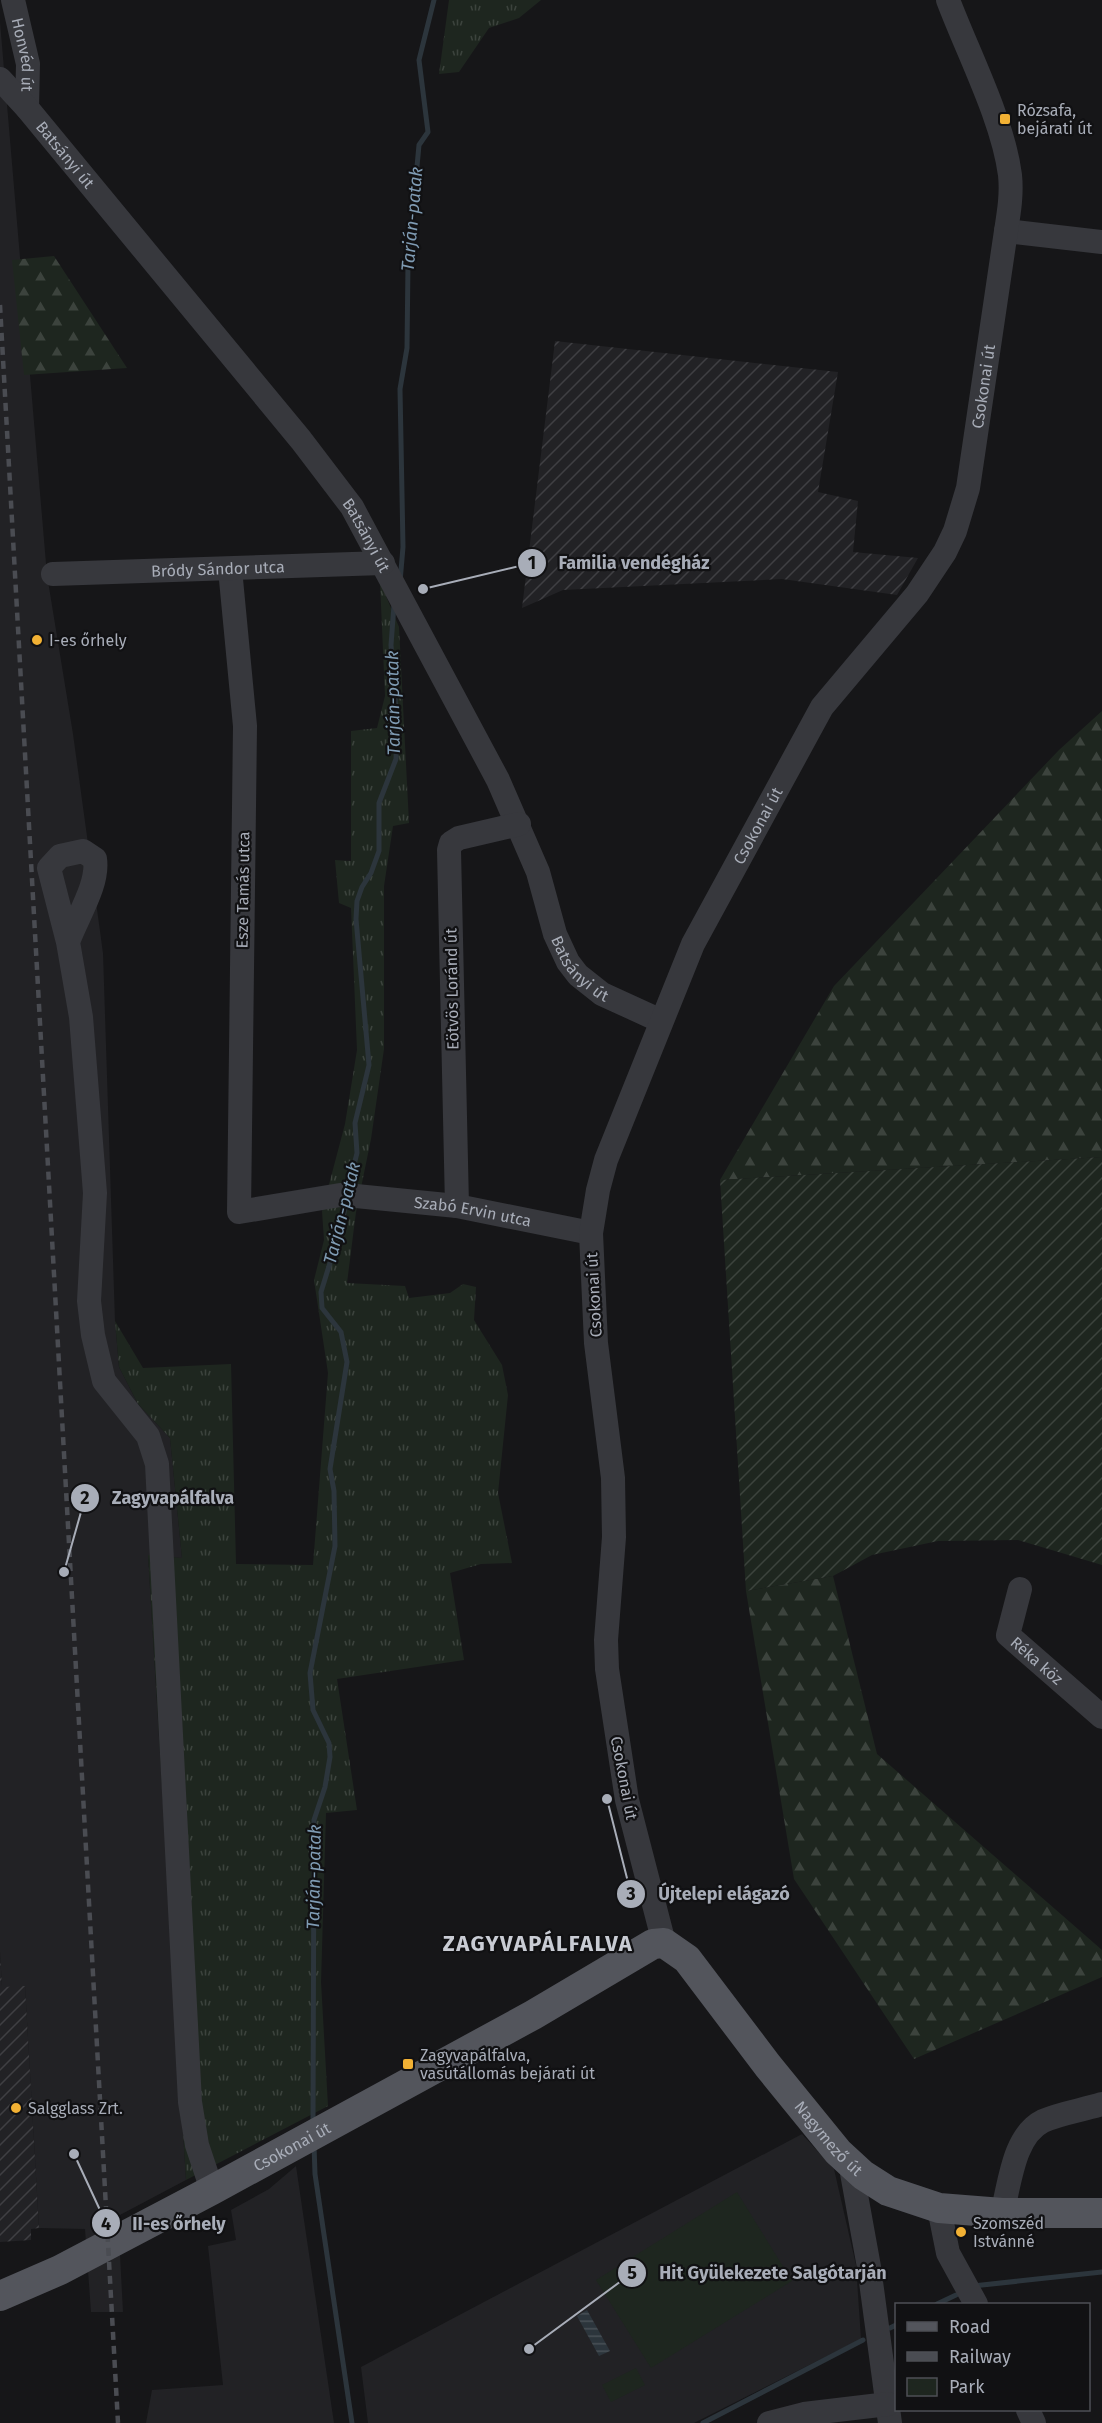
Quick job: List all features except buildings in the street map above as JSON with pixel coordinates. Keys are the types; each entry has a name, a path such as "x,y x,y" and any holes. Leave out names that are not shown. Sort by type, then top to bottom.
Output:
{"main road":[{"name":"Csokonai út","path":"0,2296 60,2270 212,2190 533,2015 640,1950 653,1944 664,1943"},
{"name":"Nagymező út","path":"664,1943 687,1959 768,2066 838,2152 888,2191 939,2208 1002,2213 1102,2213"}],"street":[{"name":"Honvéd út","path":"14,0 28,64 27,108"},
{"name":"Csokonai út","path":"664,1943 627,1800 610,1704 606,1641 614,1537 613,1478 596,1343 591,1233 606,1160 693,944 812,723 833,691 918,594 945,552 955,531 968,488 1011,198 1010,177 1002,136 948,0"},
{"name":"Batsányi út","path":"0,80 27,108 301,440 352,507 413,618 519,824 542,883 558,942 568,962 578,975 602,994 661,1021"},
{"path":"1006,231 1101,240"},
{"name":"Bródy Sándor utca","path":"53,574 230,569 388,571"},
{"name":"Esze Tamás utca","path":"230,569 245,726 239,1212"},
{"name":"Eötvös Loránd út","path":"457,1206 449,850 451,843 459,838 519,824"},
{"path":"68,942 81,1017 95,1192 90,1301 93,1335 104,1382 148,1436 155,1451 190,2102 197,2145 212,2190"},
{"name":"Szabó Ervin utca","path":"239,1212 348,1196 457,1206 591,1233"},
{"name":"Réka köz","path":"1020,1589 1008,1635 1102,1717"},
{"path":"1002,2213 1019,2151 1034,2127 1055,2117 1102,2104"},
{"path":"769,2423 804,2414 889,2414 850,2162"},
{"name":"Nagymező út","path":"1060,2213 1102,2200"},
{"path":"939,2208 948,2253 971,2295"}],"shaded area":[{"path":"0,22 47,575 73,734 103,953 115,1321 119,1367 138,1404 170,1438 182,1558 148,1556 186,2180 118,2216 123,2312 91,2312 85,2229 39,2228 25,1987 2,1988 0,1952"},
{"path":"555,341 838,372 818,492 858,501 853,552 918,558 897,595 782,579 563,590 522,608"},
{"name":"Salgglass Zrt.","path":"0,1952 2,1987 25,1986 39,2228 31,2229 31,2240 0,2242"},
{"path":"802,2134 834,2169 856,2265 861,2339 694,2423 368,2423 361,2367"},
{"path":"296,2166 334,2423 146,2423 152,2390 223,2385 208,2246 236,2240 231,2210 269,2189"},
{"path":"587,2310 610,2351 599,2356 577,2316"}],"green space":[{"path":"449,0 541,0 519,18 489,28 459,72 439,74"},
{"path":"54,256 127,368 24,375 12,260"},
{"path":"380,582 399,627 409,823 393,826 384,886 384,1049 371,1139 356,1212 347,1283 405,1286 409,1298 450,1293 463,1284 476,1287 474,1320 502,1365 508,1395 498,1493 512,1563 481,1564 450,1573 464,1660 337,1679 357,1810 326,1813 321,1982 328,2106 186,2180 148,1555 182,1558 170,1438 138,1404 119,1367 115,1321 143,1368 231,1364 236,1564 313,1565 328,1373 314,1280 324,1240 322,1211 345,1124 357,1050 351,908 339,903 335,860 351,861 351,731 377,728 385,696"},
{"path":"1102,711 1102,1157 720,1180 834,986 1059,750"},
{"path":"1102,1157 1102,1565 1018,1540 938,1541 872,1555 833,1576 746,1591 720,1180"},
{"path":"833,1576 877,1754 1102,1950 1102,1977 914,2059 794,1879 746,1591"},
{"path":"737,2192 792,2281 651,2368 596,2280"},
{"path":"636,2368 645,2385 611,2402 602,2385"}],"waterway":[{"name":"Tarján-patak","path":"400,582 403,547 400,389 407,348 408,263 419,145 428,132 419,60 434,0"},
{"name":"Tarján-patak","path":"348,1189 357,1153 355,1123 369,1065 356,919 357,901 379,851 379,803 396,759 397,725 391,645 394,605"},
{"name":"Tarján-patak","path":"313,2124 314,1820 325,1787 330,1757 329,1743 313,1710 310,1673 335,1546 334,1491 330,1469 347,1362 341,1332 322,1308 321,1292 342,1224 346,1201"},
{"name":"Tarján-patak","path":"314,2145 315,2174 352,2423"},
{"path":"973,2286 1102,2272"},
{"path":"939,2303 956,2295"},
{"path":"890,2328 895,2326"},
{"path":"703,2423 863,2340"}],"railway":[{"path":"0,305 118,2423"}],"place":[{"name":"Rózsafa, bejárati út","path":"1005,119"},
{"name":"Familia vendégház","path":"423,589"},
{"name":"I-es őrhely","path":"37,640"},
{"name":"Zagyvapálfalva","path":"64,1572"},
{"name":"Újtelepi elágazó","path":"607,1799"},
{"name":"Zagyvapálfalva, vasútállomás bejárati út","path":"408,2064"},
{"name":"Salgglass Zrt.","path":"16,2108"},
{"name":"II-es őrhely","path":"74,2154"},
{"name":"Szomszéd Istvánné","path":"961,2232"},
{"name":"Hit Gyülekezete Salgótarján","path":"529,2349"}],"district":[{"name":"ZAGYVAPÁLFALVA","path":"538,1943"}]}
